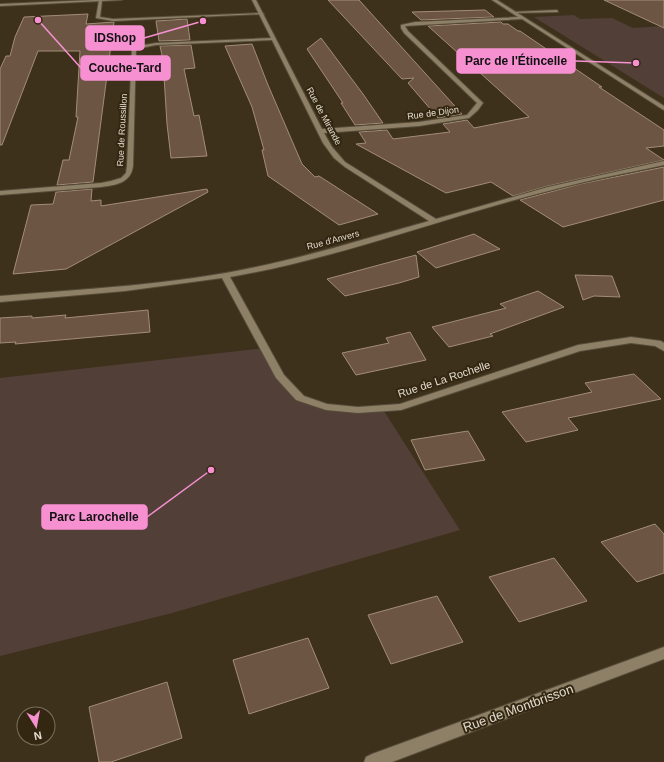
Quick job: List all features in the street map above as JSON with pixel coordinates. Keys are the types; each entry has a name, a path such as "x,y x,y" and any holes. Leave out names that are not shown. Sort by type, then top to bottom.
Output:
{"street":[{"path":"0,10 6,0"},
{"path":"2,5 120,0"},
{"name":"Rue de Mirande","path":"254,0 321,132 335,156 344,166 357,172 434,221"},
{"path":"494,0 664,108"},
{"path":"100,1 98,18 112,20 262,14"},
{"path":"514,12 557,10"},
{"name":"Rue de Dijon","path":"321,132 420,124 469,116 480,103 406,32 403,26 415,23 523,18"},
{"name":"Rue de Roussillon","path":"0,193 101,185 123,179 129,174 134,48 156,44 274,39"},
{"name":"Rue d'Anvers","path":"0,299 125,288 255,270 323,254 550,188 664,163"},
{"name":"Rue de La Rochelle","path":"225,275 280,376 300,398 326,407 358,410 401,407 578,348 631,340 658,343 664,348"},
{"name":"Rue de Montbrisson","path":"372,762 664,653"}],"shaded area":[{"path":"574,15 580,19 612,18 633,28 664,26 664,98 534,17"},
{"path":"265,348 285,382 295,394 301,398 330,407 351,409 382,408 460,530 172,613 0,656 0,378"}],"building":[{"path":"328,0 359,0 462,114 438,118 408,83 414,78 402,79"},
{"path":"604,0 664,0 664,28"},
{"path":"485,10 494,17 421,20 412,12"},
{"path":"88,14 86,24 114,22 93,182 57,185 63,160 69,160 78,117 76,117 80,51 38,51 2,145 0,145 0,69 6,56 10,56 15,37 24,17"},
{"path":"187,19 190,40 159,41 156,21"},
{"path":"501,22 520,31 602,87 599,87 664,130 664,146 646,148 664,160 548,186 513,196 491,182 446,193 356,144 366,143 359,132 387,130 393,139 450,132 443,124 467,120 474,128 529,117 428,26"},
{"path":"321,38 383,123 355,125 341,103 343,103 307,49"},
{"path":"252,44 302,164 315,177 319,176 378,214 339,225 268,176 262,150 264,150 252,107 225,46"},
{"path":"191,45 195,68 184,69 194,116 199,115 207,156 171,158 167,124 163,60 160,46"},
{"path":"664,167 664,200 563,227 520,200 580,184"},
{"path":"92,189 91,201 101,200 101,206 207,189 208,192 66,269 13,274 31,205 53,204 56,192"},
{"path":"474,234 500,249 436,268 417,252"},
{"path":"416,255 419,277 399,283 345,296 327,279"},
{"path":"575,275 612,276 620,297 594,296 583,300"},
{"path":"538,291 564,307 490,334 493,336 449,347 432,327 506,308 500,304"},
{"path":"148,310 150,332 15,344 16,342 0,343 0,318 32,316 32,318 66,315 65,318"},
{"path":"410,332 426,360 356,375 342,353 389,343 386,338"},
{"path":"634,374 661,399 568,418 578,430 526,442 502,412 592,392 585,383"},
{"path":"468,431 485,460 425,470 411,440"},
{"path":"655,524 664,534 664,573 637,582 601,542"},
{"path":"554,558 587,601 519,622 489,577"},
{"path":"437,596 463,642 391,664 368,615"},
{"path":"308,638 329,688 249,714 233,660"},
{"path":"167,682 182,738 111,762 99,762 89,707"}],"place":[{"name":"Couche-Tard","path":"38,20"},
{"name":"IDShop","path":"203,21"},
{"name":"Parc de l'Étincelle","path":"636,63"},
{"name":"Parc Larochelle","path":"211,470"}]}
